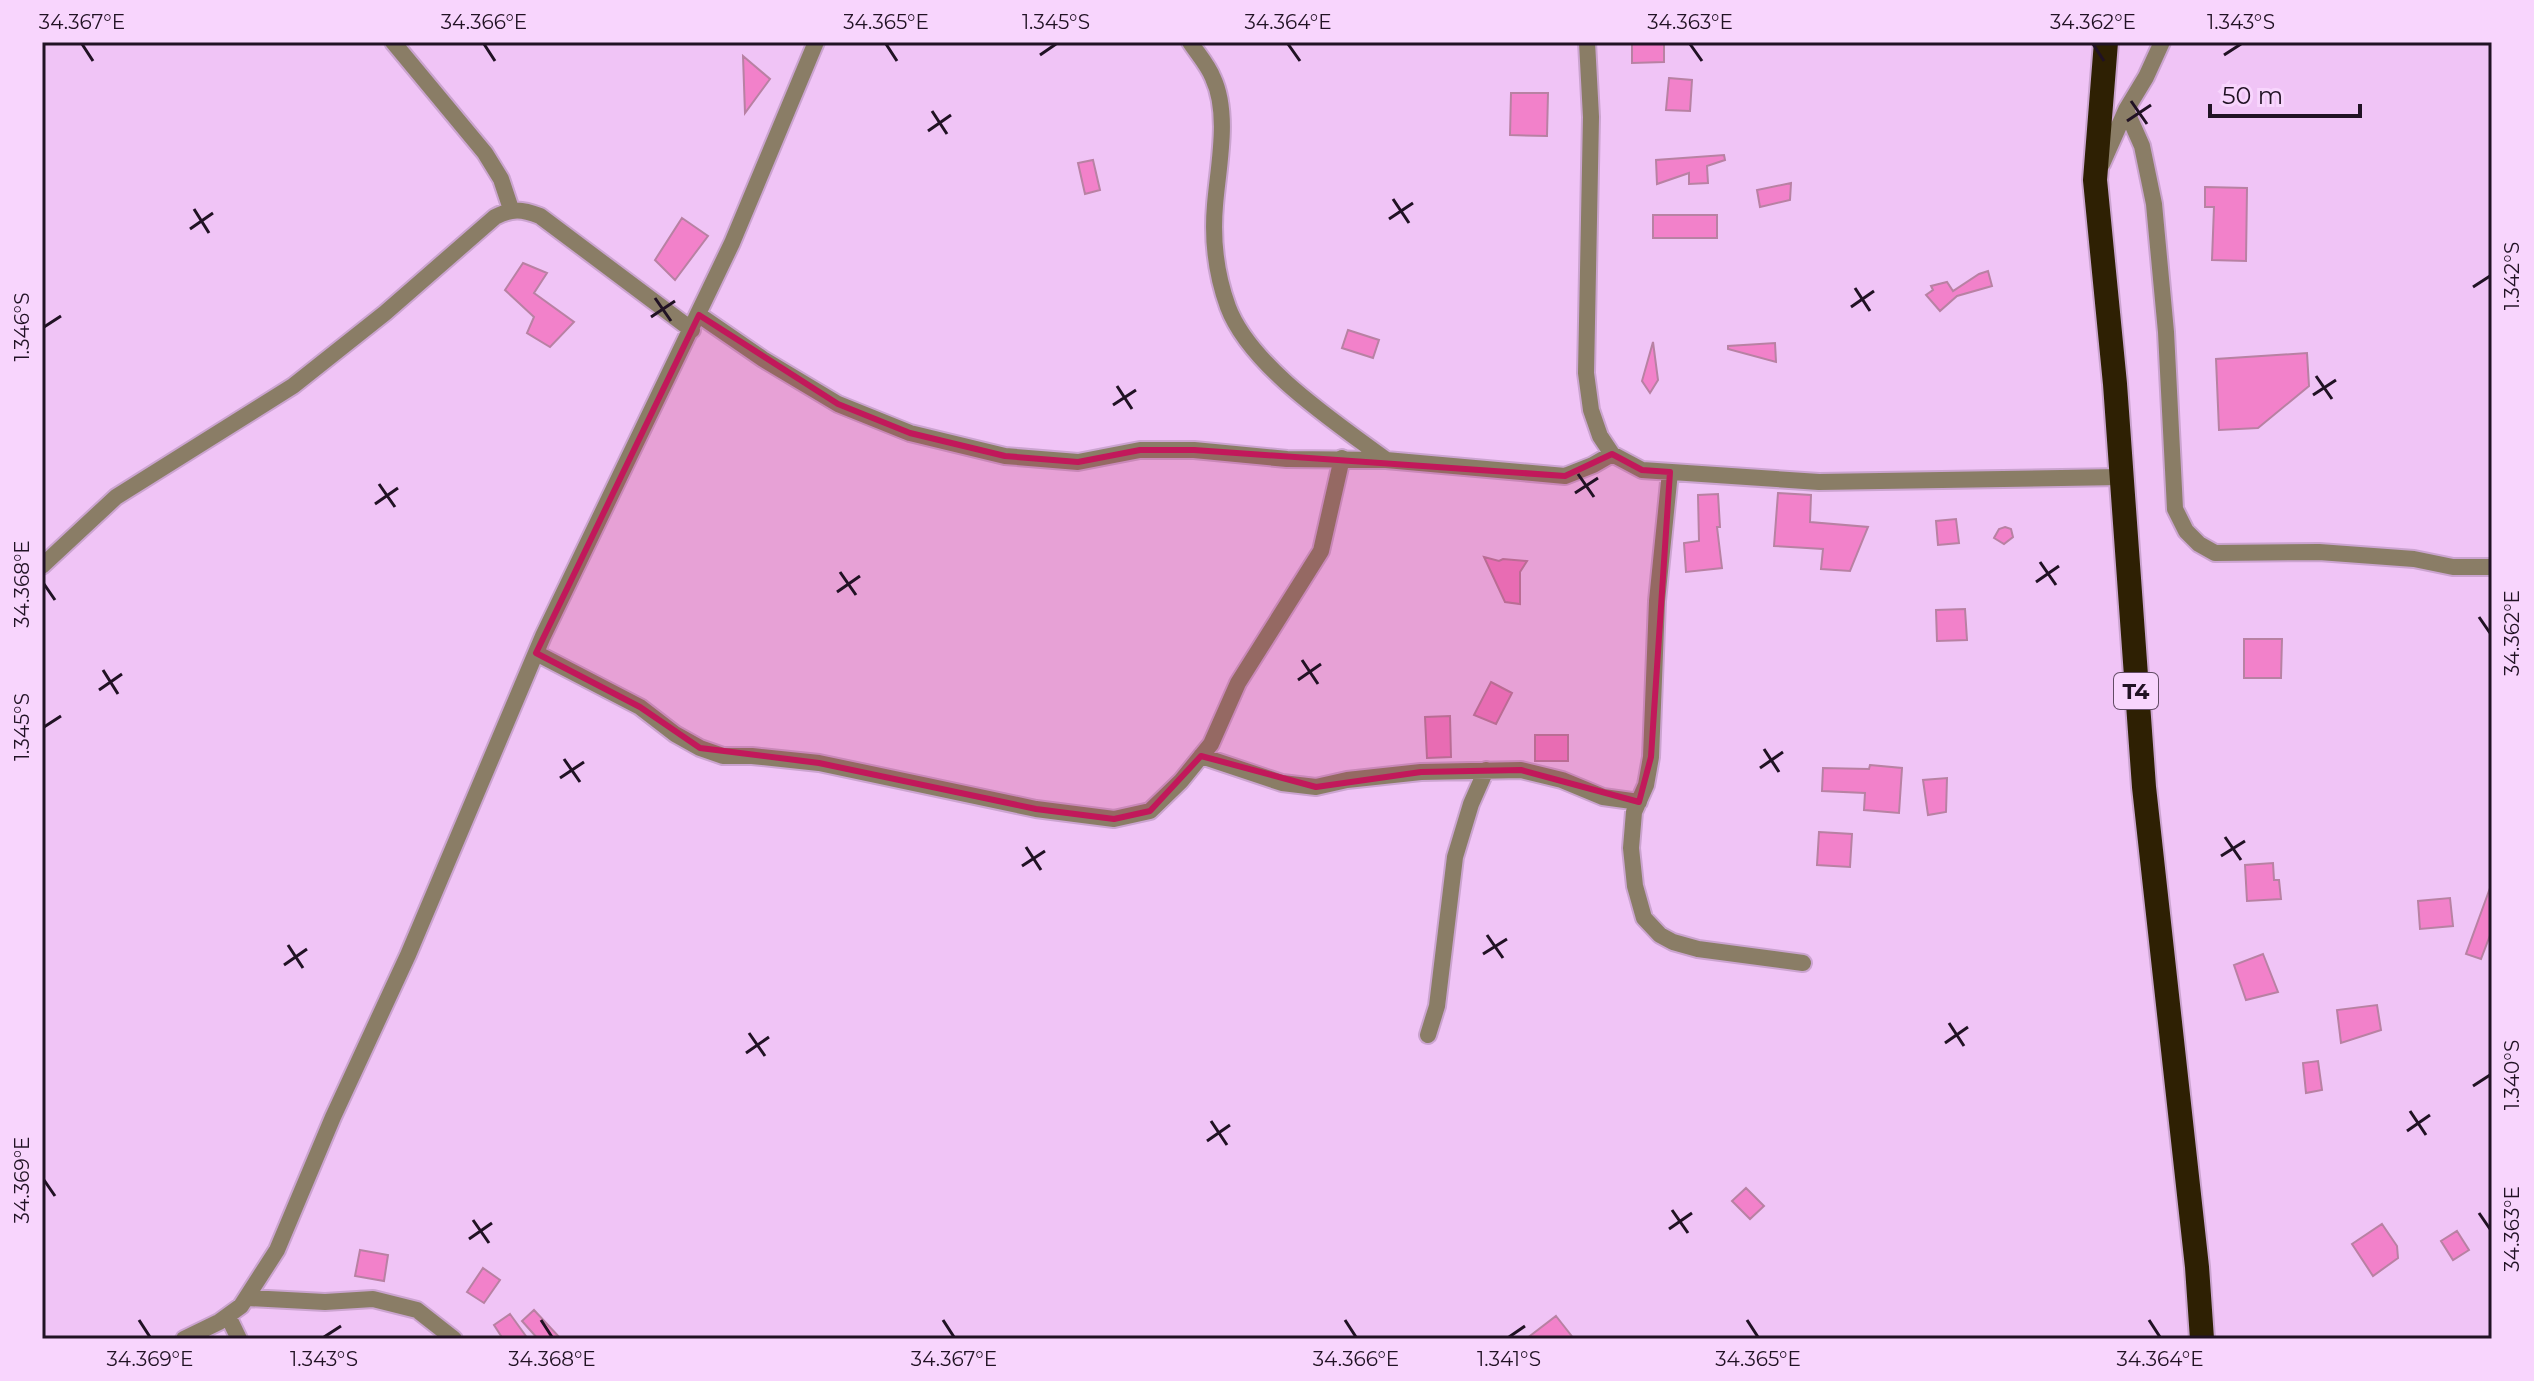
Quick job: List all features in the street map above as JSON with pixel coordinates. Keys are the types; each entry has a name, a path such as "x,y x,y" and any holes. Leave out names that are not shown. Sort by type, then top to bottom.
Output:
{"highway":[{"name":"T4","path":"2106,42 2095,180 2115,384 2144,787 2197,1267 2202,1339"}],"street":[{"path":"393,42 485,153 501,179 511,209"},
{"path":"184,1339 228,1316 247,1298 277,1250 327,1129 408,955 536,653 695,323 816,42"},
{"path":"1190,42 1214,78 1219,100 1221,136 1215,206 1215,258 1229,309 1250,342 1284,380 1386,460"},
{"path":"1587,42 1591,117 1586,373 1591,410 1600,436 1612,454 1642,470 1819,482 2120,477"},
{"path":"2095,180 2126,110 2162,42"},
{"path":"2126,110 2142,146 2154,204 2166,332 2175,509 2186,531 2199,544 2215,553 2319,552 2414,559 2453,567 2492,567"},
{"path":"42,566 116,497 293,386 385,313 495,217 511,209 540,216 695,323 838,404 910,433 1005,456 1078,462 1140,450 1194,450 1287,459 1386,460 1565,476 1612,454"},
{"path":"536,653 640,707 675,734 700,748 723,756 819,763 1036,809 1114,819 1150,811 1181,781 1211,744 1238,683 1321,551 1342,458"},
{"path":"1670,472 1657,601 1651,757 1646,785 1634,812 1631,848 1635,886 1644,918 1651,927 1673,942 1698,949 1803,963"},
{"path":"1201,756 1282,783 1316,787 1347,780 1421,772 1521,770 1562,780 1603,797 1639,802"},
{"path":"1428,1035 1437,1006 1455,857 1471,804 1486,770"},
{"path":"247,1298 325,1302 373,1299 417,1310 454,1339"},
{"path":"228,1316 239,1339"}],"highlighted area":[{"path":"699,315 838,404 910,433 1005,456 1078,462 1140,450 1194,450 1565,476 1612,454 1642,470 1670,472 1651,757 1639,802 1521,770 1421,772 1316,787 1201,756 1150,811 1114,819 1036,809 819,763 700,748 640,707 536,653"}],"building":[{"path":"1632,42 1664,42 1664,62 1632,63"},
{"path":"743,56 770,79 745,113"},
{"path":"1669,78 1692,80 1690,111 1666,110"},
{"path":"1511,93 1548,93 1547,136 1510,135"},
{"path":"1724,155 1725,160 1707,166 1708,183 1689,184 1689,173 1657,184 1656,160"},
{"path":"1093,160 1100,190 1085,194 1078,163"},
{"path":"1791,183 1790,200 1760,207 1757,190"},
{"path":"2205,187 2247,188 2246,261 2212,260 2214,207 2205,207"},
{"path":"1653,215 1717,215 1717,238 1653,238"},
{"path":"682,218 708,236 675,280 655,260"},
{"path":"523,263 547,273 534,293 574,322 550,347 527,333 534,317 505,290"},
{"path":"1988,271 1992,286 1957,296 1940,311 1926,295 1933,290 1931,286 1947,282 1953,291"},
{"path":"1348,330 1379,340 1373,358 1342,348"},
{"path":"1653,342 1658,380 1650,393 1642,381"},
{"path":"1775,343 1776,362 1728,349 1728,346"},
{"path":"2307,353 2309,386 2258,428 2219,430 2216,359"},
{"path":"1778,493 1811,495 1810,522 1868,527 1850,571 1821,569 1823,549 1774,546"},
{"path":"1718,494 1720,527 1717,527 1722,568 1686,572 1684,543 1699,541 1698,495"},
{"path":"1956,519 1959,543 1938,545 1936,521"},
{"path":"1999,529 2011,529 2013,537 2004,544 1994,538"},
{"path":"1484,557 1499,561 1527,561 1520,572 1520,604 1505,602"},
{"path":"1965,609 1967,640 1937,641 1936,610"},
{"path":"2244,639 2282,639 2281,678 2244,678"},
{"path":"1491,682 1512,693 1496,724 1474,715"},
{"path":"1450,716 1451,757 1427,758 1425,717"},
{"path":"1535,735 1568,735 1568,761 1535,761"},
{"path":"1870,765 1902,768 1899,813 1864,810 1865,793 1822,791 1823,768 1869,769"},
{"path":"1947,778 1946,812 1928,815 1923,780"},
{"path":"1819,832 1852,834 1850,867 1817,865"},
{"path":"2273,863 2274,880 2279,880 2281,899 2247,901 2245,865"},
{"path":"2490,888 2492,930 2481,959 2466,954"},
{"path":"2450,898 2453,926 2420,929 2418,901"},
{"path":"2263,954 2278,992 2246,1000 2234,965"},
{"path":"2377,1005 2381,1030 2341,1043 2337,1010"},
{"path":"2318,1061 2322,1090 2306,1093 2303,1063"},
{"path":"1746,1188 1764,1206 1750,1219 1732,1201"},
{"path":"2382,1224 2397,1246 2398,1258 2373,1276 2352,1244"},
{"path":"2457,1231 2469,1250 2453,1260 2441,1241"},
{"path":"360,1250 388,1255 384,1281 355,1276"},
{"path":"483,1268 500,1280 484,1303 467,1292"},
{"path":"534,1310 561,1339 538,1339 522,1321"},
{"path":"510,1314 528,1339 503,1339 494,1325"},
{"path":"1556,1316 1574,1339 1526,1339"}]}
